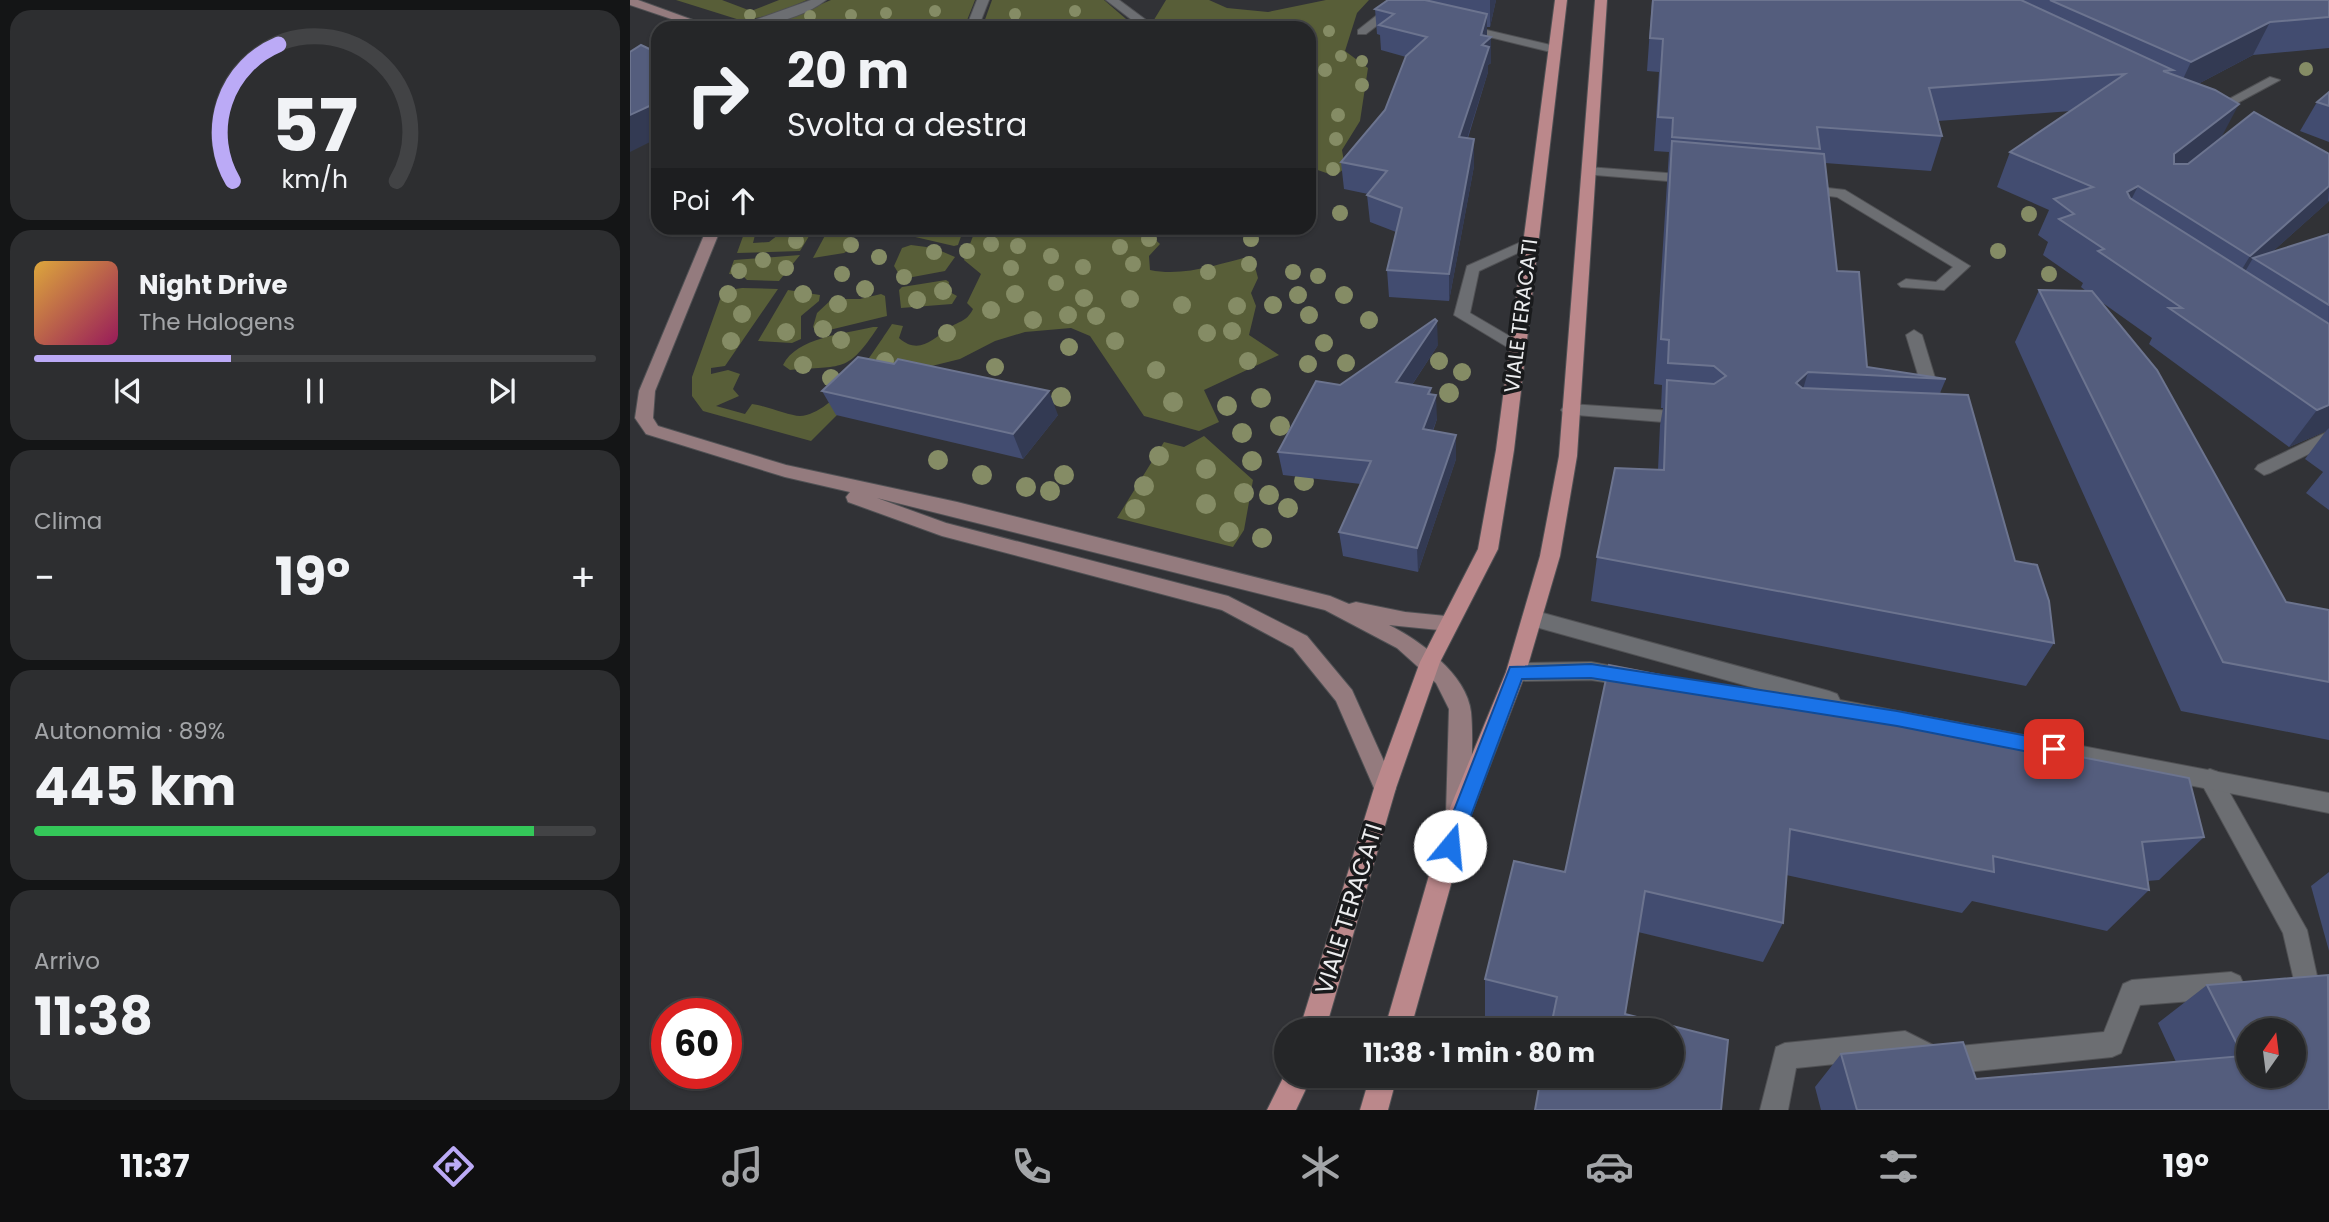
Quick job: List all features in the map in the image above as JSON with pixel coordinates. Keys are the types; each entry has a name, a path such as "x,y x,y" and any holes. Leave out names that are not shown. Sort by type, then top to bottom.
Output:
{"main road":[{"name":"VIALE TERACATI","path":"1316,1018 1385,788 1430,662 1488,549 1505,450 1561,0"},
{"path":"1401,1018 1458,820 1516,672 1550,556 1568,456 1601,0"},
{"path":"630,1 688,21"},
{"path":"711,235 654,370 637,418 652,430 785,471 942,529 1228,604 1300,642 1319,662 1344,696 1385,788"},
{"path":"785,471 957,509 1330,604 1405,620 1449,623"},
{"path":"1330,604 1404,642 1444,677 1460,709 1458,820"},
{"path":"1281,1110 1295,1088"},
{"path":"1374,1110 1380,1088"}],"street":[{"path":"764,21 820,0"},
{"path":"975,21 983,0"},
{"path":"1112,0 1141,21"},
{"path":"1362,32 1390,10 1404,13"},
{"path":"1466,15 1556,42"},
{"path":"1444,23 1556,42"},
{"path":"2207,115 2274,80"},
{"path":"1588,171 1714,181"},
{"path":"1783,188 1826,198 1840,193 1963,266 1939,287 1906,284"},
{"path":"1517,348 1462,316 1472,269 1530,242"},
{"path":"1914,335 1940,421"},
{"path":"1570,410 1705,420"},
{"path":"2264,469 2329,437"},
{"path":"1532,618 1897,718"},
{"path":"1516,672 1591,671 1658,681"},
{"path":"1711,690 1897,718 2329,803"},
{"path":"2210,779 2295,930 2305,980 2329,1024"},
{"path":"2279,982 2305,980"},
{"path":"1774,1110 1785,1056 1905,1044 1937,1062 2112,1044 2132,993 2252,984"}],"green space":[{"path":"676,0 722,0 751,11 779,0 807,0 774,14 743,21"},
{"path":"831,0 975,0 967,21 783,20"},
{"path":"992,0 1104,0 1128,21 984,21"},
{"path":"1166,0 1209,0 1227,8 1268,12 1326,0 1369,0 1357,13 1345,51 1368,68 1360,121 1342,150 1345,168 1335,176 1316,169 1316,21 1153,21"},
{"path":"743,235 755,235 753,243 769,242 778,235 810,235 800,251 737,253"},
{"path":"825,235 849,235 857,245 844,253 813,258"},
{"path":"962,235 958,245 954,246 911,236"},
{"path":"973,235 1150,235 1160,244 1149,256 1150,270 1163,272 1201,269 1252,256 1258,278 1251,293 1256,306 1249,335 1279,355 1204,390 1219,422 1199,431 1144,416 1090,336 1071,328 1025,332 995,341 960,359 871,381 811,441 703,411 692,396 692,377 723,291 742,288 778,289 725,366 711,368 711,374 728,370 740,374 733,389 739,396 716,406 745,414 752,404 800,416 813,413 827,405 840,393 892,324 903,326 899,338 919,346 968,317 973,309 967,303 981,274 964,260"},
{"path":"911,245 934,248 955,257 945,271 902,279 894,266 902,248"},
{"path":"800,255 779,281 747,280 742,275 729,274 734,260"},
{"path":"946,280 949,282 948,291 957,296 952,304 901,308 899,290 902,287"},
{"path":"788,290 820,295 819,301 801,316 801,339 792,343 758,341"},
{"path":"881,294 885,296 887,316 817,333 813,327 817,313 832,299 860,299"},
{"path":"878,327 859,353 842,364 790,370 783,365 799,348 810,343"},
{"path":"1204,436 1253,480 1244,530 1233,547 1117,518 1164,442 1184,447"}],"building":[{"path":"1388,0 1425,0 1487,14 1481,35 1491,37 1482,45 1489,47 1459,137 1474,139 1449,274 1387,270 1402,208 1367,195 1387,171 1341,162 1385,110 1406,56 1427,37 1379,25 1394,14 1375,9"},
{"path":"1653,0 2021,0 2173,70 2163,71 2215,90 2239,104 2174,154 2174,164 2188,164 2254,112 2329,154 2329,186 2250,256 2138,186 2127,192 2130,198 2329,324 2329,405 2317,410 2169,308 2182,308 2098,251 2104,249 2059,219 2074,214 2054,199 2093,187 2010,152 2125,74 1929,88 1942,136 1817,127 1820,149 1672,137 1673,118 1658,117 1663,39 1650,38"},
{"path":"2050,0 2329,0 2329,17 2270,22 2191,62"},
{"path":"641,45 651,50 651,105 630,115 630,52"},
{"path":"2329,92 2329,106 2317,102"},
{"path":"1672,141 1824,154 1837,271 1859,272 1867,367 1946,379 1808,372 1796,383 1802,388 1968,395 2015,561 2037,565 2049,601 2054,643 1597,557 1615,468 1664,470 1667,380 1714,384 1726,376 1714,366 1668,363 1669,340 1661,339"},
{"path":"2329,234 2329,305 2253,258"},
{"path":"2039,290 2092,291 2157,370 2286,602 2329,610 2329,682 2223,662"},
{"path":"1435,319 1437,321 1396,382 1431,388 1428,394 1436,395 1423,429 1456,435 1417,548 1339,532 1371,461 1278,452 1316,381 1340,385"},
{"path":"858,357 894,364 898,359 1049,391 1013,434 822,391"},
{"path":"1609,665 2189,778 2204,837 2142,842 2149,890 1993,856 1994,872 1790,829 1783,923 1645,891 1625,1014 1641,1018 1553,1018 1557,997 1485,979 1514,861 1565,872"},
{"path":"2328,975 2329,1110 1857,1110 1841,1054 1963,1042 1976,1079 2236,1057 2236,1088 2306,1088 2306,1018 2236,1018 2236,1042 2207,985"},
{"path":"1684,1029 1728,1040 1721,1110 1535,1110 1539,1088 1684,1088"}],"route":[{"path":"1450,846 1516,672 1591,671 1897,718 2054,749"}]}
